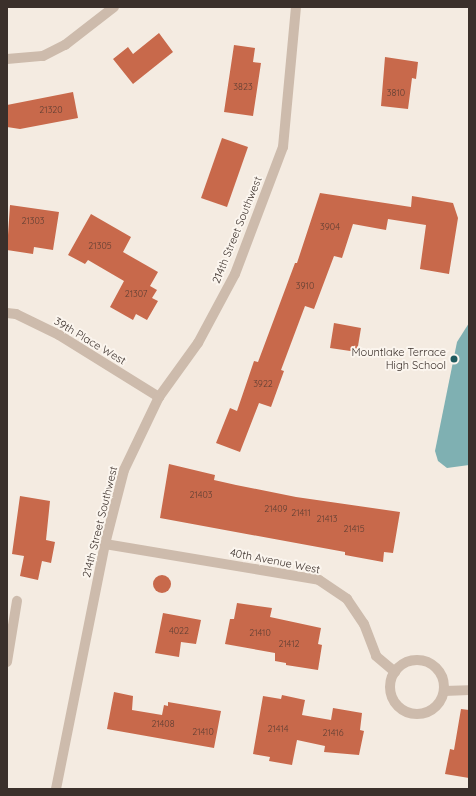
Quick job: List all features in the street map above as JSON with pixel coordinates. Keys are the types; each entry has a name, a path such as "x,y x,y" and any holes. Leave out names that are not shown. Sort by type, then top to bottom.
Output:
{"street":[{"path":"7,59 43,56 65,45 114,7"},
{"name":"214th Street Southwest","path":"56,789 105,544 124,470 159,396 198,343 234,274 283,147 296,7"},
{"name":"39th Place West","path":"7,313 16,314 59,335 159,396"},
{"name":"40th Avenue West","path":"105,544 319,580 347,599 364,624 376,656 395,672"},
{"path":"7,662 17,601"},
{"path":"425,661 439,671 443,678 444,691 440,703 434,709 418,714 409,713 402,710 392,696 391,684 395,672 409,662 425,661"},
{"path":"444,691 469,690"}],"water":[{"path":"469,323 469,465 447,468 438,461 435,451 457,342"}],"building":[{"path":"159,33 173,52 133,84 113,59 128,47 133,54"},
{"path":"234,45 255,48 253,62 261,63 253,116 224,112"},
{"path":"385,57 418,62 416,79 412,78 408,109 381,106"},
{"path":"73,92 78,118 20,129 7,127 7,105"},
{"path":"222,138 248,147 227,207 201,198"},
{"path":"320,193 411,207 412,196 453,203 458,218 449,274 420,269 426,225 388,219 386,230 353,224 342,258 334,256 314,309 305,306 281,370 284,371 271,407 259,403 240,452 216,443 230,408 237,411 254,361 258,362 295,263 297,263"},
{"path":"10,205 59,212 53,250 34,247 33,254 7,250"},
{"path":"91,214 131,237 123,252 158,272 150,286 157,290 152,298 158,301 147,320 136,314 133,320 110,307 124,281 88,260 85,264 68,255"},
{"path":"334,323 361,328 357,352 330,348"},
{"path":"169,464 215,475 214,480 236,485 296,497 400,512 393,553 384,552 383,562 345,555 345,552 160,518"},
{"path":"20,496 50,501 46,540 55,542 51,563 42,561 38,580 20,576 24,556 12,554"},
{"path":"158,575 166,575 171,580 169,591 166,593 158,593 153,588 153,580"},
{"path":"237,603 272,608 270,617 321,628 318,644 322,645 318,670 286,665 286,663 275,661 275,653 225,644 230,619 234,619"},
{"path":"163,613 201,620 196,644 181,642 179,657 155,653"},
{"path":"114,692 133,696 132,710 162,715 164,705 168,706 168,702 221,711 214,748 107,729"},
{"path":"282,695 305,700 302,715 331,720 333,708 362,713 360,730 364,731 359,755 324,752 325,746 297,740 292,765 269,761 270,757 253,754 263,696 281,699"},
{"path":"461,709 469,710 469,778 445,774 450,749 454,750"}],"place":[{"name":"Mountlake Terrace High School","path":"454,359"}]}
